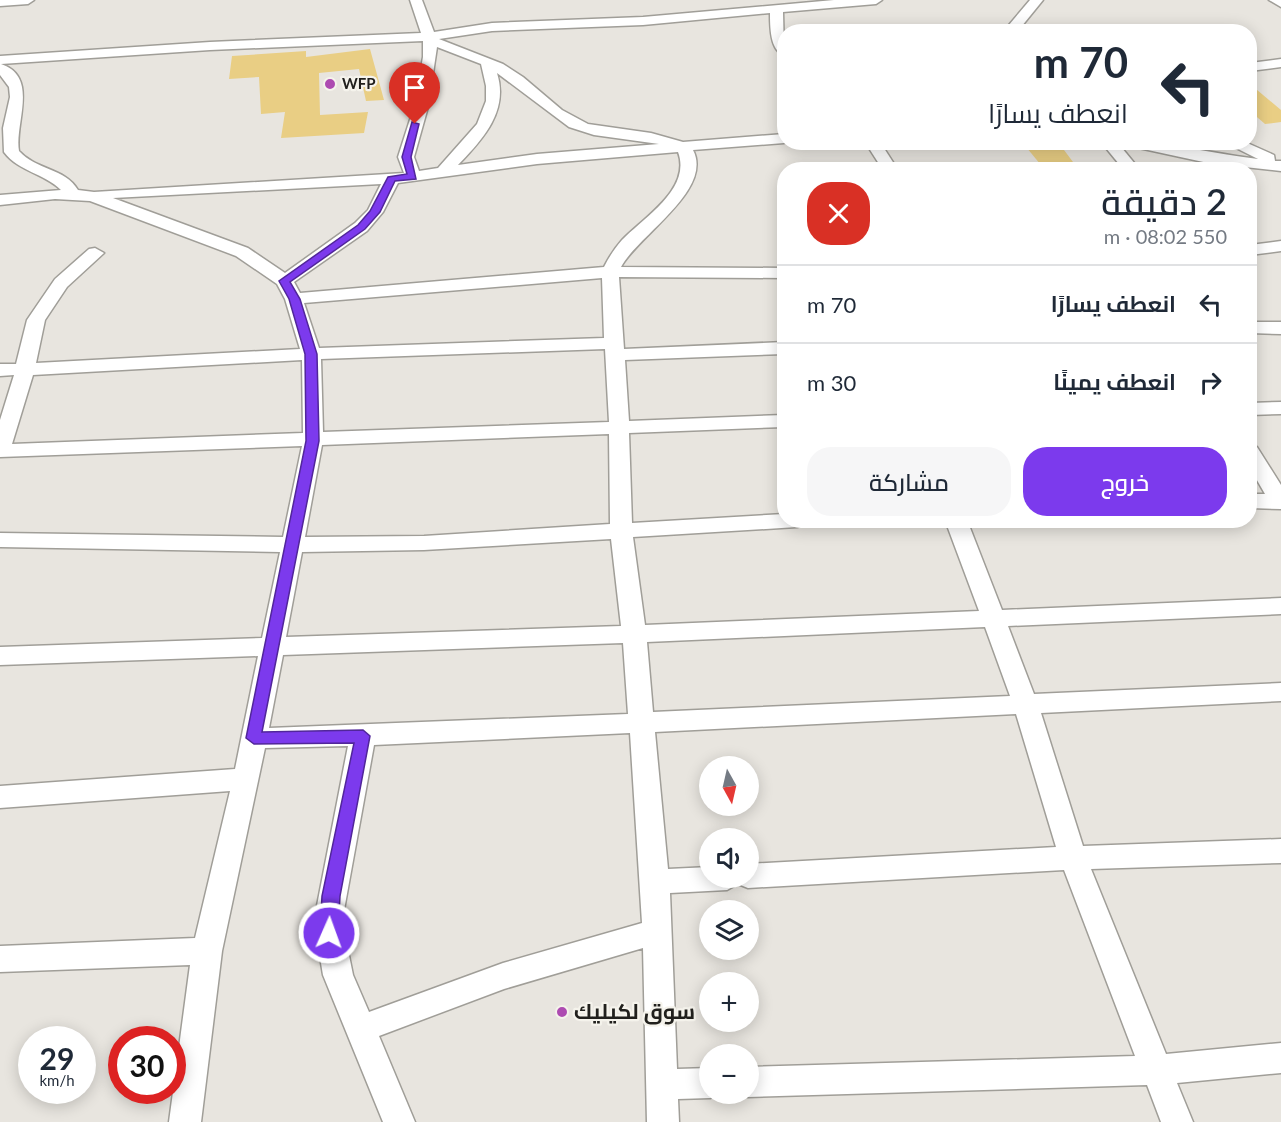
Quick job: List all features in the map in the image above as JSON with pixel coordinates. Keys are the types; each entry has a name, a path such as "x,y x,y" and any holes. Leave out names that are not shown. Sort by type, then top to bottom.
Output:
{"street":[{"path":"0,2 28,0"},
{"path":"413,177 406,157 421,107 430,57 429,39 416,0"},
{"path":"0,60 210,46 429,39 499,26 643,21 777,8 795,3 876,0"},
{"path":"1017,24 1037,0"},
{"path":"1275,0 1281,3"},
{"path":"777,8 777,33"},
{"path":"429,39 487,62 519,81 553,111 571,123 606,133 673,143 684,148 688,162 685,182 679,195 657,217 626,242 614,259 610,272 619,428 621,530 634,634 655,882 663,1122"},
{"path":"443,172 480,130 492,108 494,89 487,62"},
{"path":"1257,65 1281,63"},
{"path":"0,68 15,81 17,88 6,123 7,140 12,152 26,165 66,184 79,194 242,252 266,266 289,290 311,354 313,441 246,779 207,951 185,1122"},
{"path":"0,200 392,179 537,159 777,139"},
{"path":"1115,150 1126,162"},
{"path":"1169,150 1208,159 1244,162"},
{"path":"1248,150 1281,165"},
{"path":"1257,163 1281,165"},
{"path":"289,290 375,212 392,179"},
{"path":"1257,249 1281,246"},
{"path":"95,253 61,283 46,302 30,338 25,370 0,451 313,441 777,421"},
{"path":"289,290 610,272 777,273"},
{"path":"1257,328 1281,328"},
{"path":"0,370 93,368 311,354 777,348"},
{"path":"1257,409 1281,408"},
{"path":"1257,463 1280,501"},
{"path":"1257,501 1280,501"},
{"path":"0,540 292,545 424,543 777,521"},
{"path":"959,528 995,618 1025,703 1073,858 1177,1122"},
{"path":"0,656 634,634 1281,606"},
{"path":"254,738 363,736 1025,703 1281,693"},
{"path":"363,736 328,921 338,975 399,1122"},
{"path":"0,797 246,779"},
{"path":"759,875 1073,858 1281,851"},
{"path":"655,882 699,880"},
{"path":"361,1029 503,976 657,931"},
{"path":"0,959 207,951"},
{"path":"759,1082 1157,1070 1281,1058"},
{"path":"660,1085 699,1083"}],"building":[{"path":"370,49 384,100 366,101 359,69 319,73 320,115 368,112 364,133 281,138 285,112 261,114 259,77 229,79 232,56 306,51 306,57"},
{"path":"1257,90 1281,110 1281,122 1265,124 1257,117"},
{"path":"1029,150 1064,150 1073,162 1038,162"}],"place":[{"name":"WFP","path":"330,84"},
{"name":"سوق لكيليك","path":"562,1012"}],"route":[{"path":"329,933 331,896 363,736 254,738 313,441 311,354 294,299 284,281 361,227 375,212 392,179 413,177 406,157 415,124"}]}
